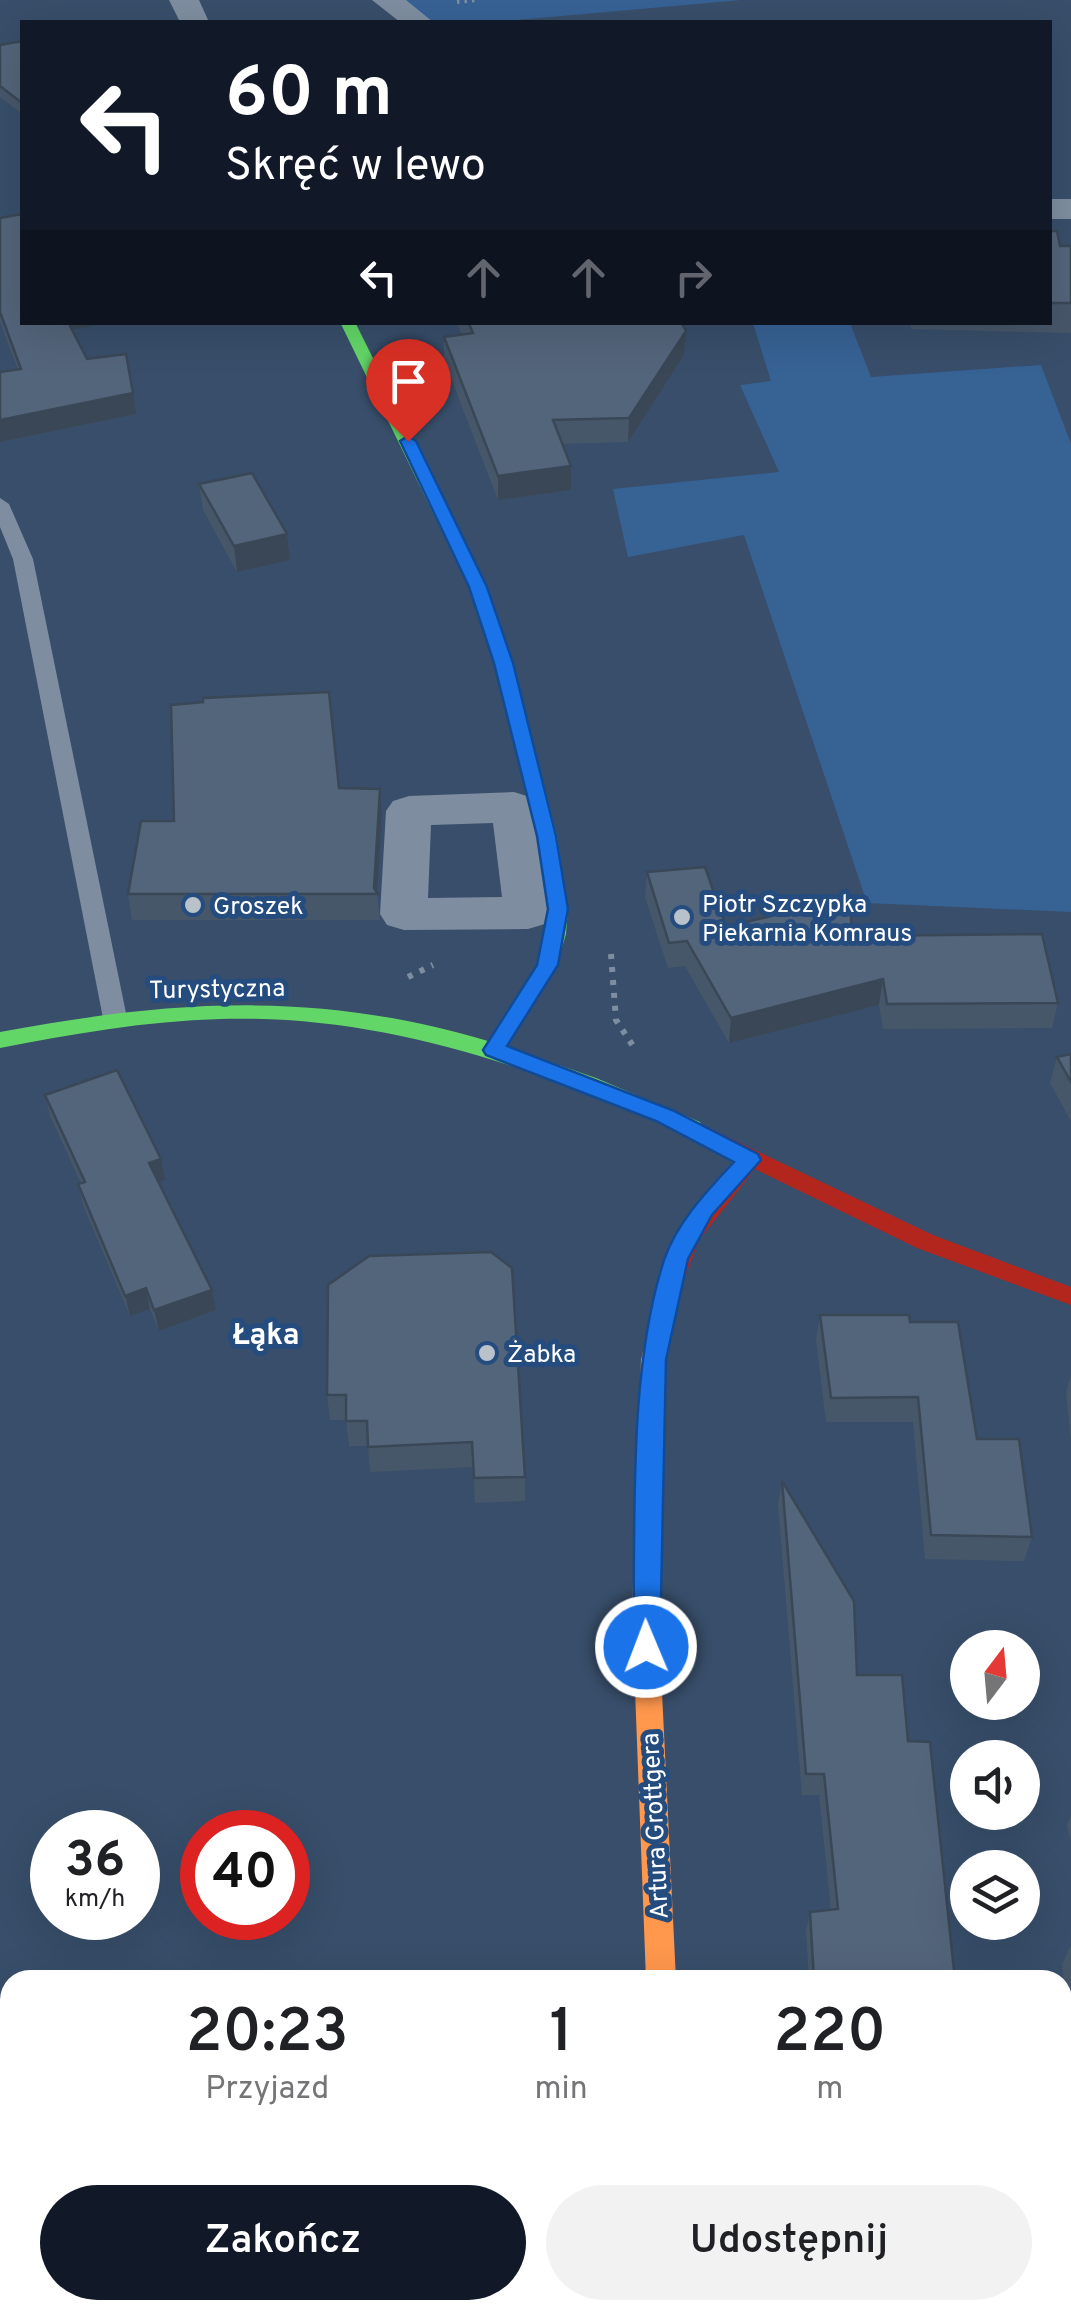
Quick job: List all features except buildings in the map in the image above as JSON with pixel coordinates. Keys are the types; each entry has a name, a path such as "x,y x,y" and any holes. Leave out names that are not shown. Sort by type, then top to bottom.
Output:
{"street":[{"path":"387,0 415,20"},
{"path":"348,325 478,587 504,663 546,836 558,909 556,934 548,965 494,1050"},
{"name":"Turystyczna","path":"0,1040 115,1018 269,1011 414,1030 494,1050 664,1116 750,1160"},
{"path":"750,1160 901,1236 1019,1283 1071,1296"},
{"name":"Artura Grottgera","path":"662,1970 645,1610 653,1360 676,1258 704,1209 750,1160"}],"lane":[{"path":"0,504 23,559 115,1018"}],"path":[{"path":"613,980 616,1020 638,1054"}],"shaded area":[{"path":"400,0 742,0 517,20 430,20"},
{"path":"754,325 851,325 871,377 1041,365 1071,444 1071,912 867,903 744,535 628,557 613,489 779,472 740,385 771,381"}],"traffic: fast":[{"path":"348,325 478,587 504,663 547,836 558,909 556,934 547,965 494,1050"},
{"path":"0,1040 95,1023 223,1011 312,1014 368,1021 424,1032 534,1064 692,1128"}],"traffic: slow":[{"path":"661,1970 645,1610 653,1360 669,1291"}],"traffic: jam":[{"path":"692,1128 925,1241 1071,1296"},
{"path":"669,1291 690,1236 750,1160"}],"place":[{"name":"Groszek","path":"193,905"},
{"name":"Piotr Szczypka Piekarnia Komraus","path":"682,917"},
{"name":"Żabka","path":"487,1353"}],"district":[{"name":"Łąka","path":"266,1334"}],"route":[{"path":"408,441 478,587 504,663 546,836 558,909 548,965 494,1050 664,1116 750,1160 704,1209 676,1258 653,1360 646,1647"}]}
